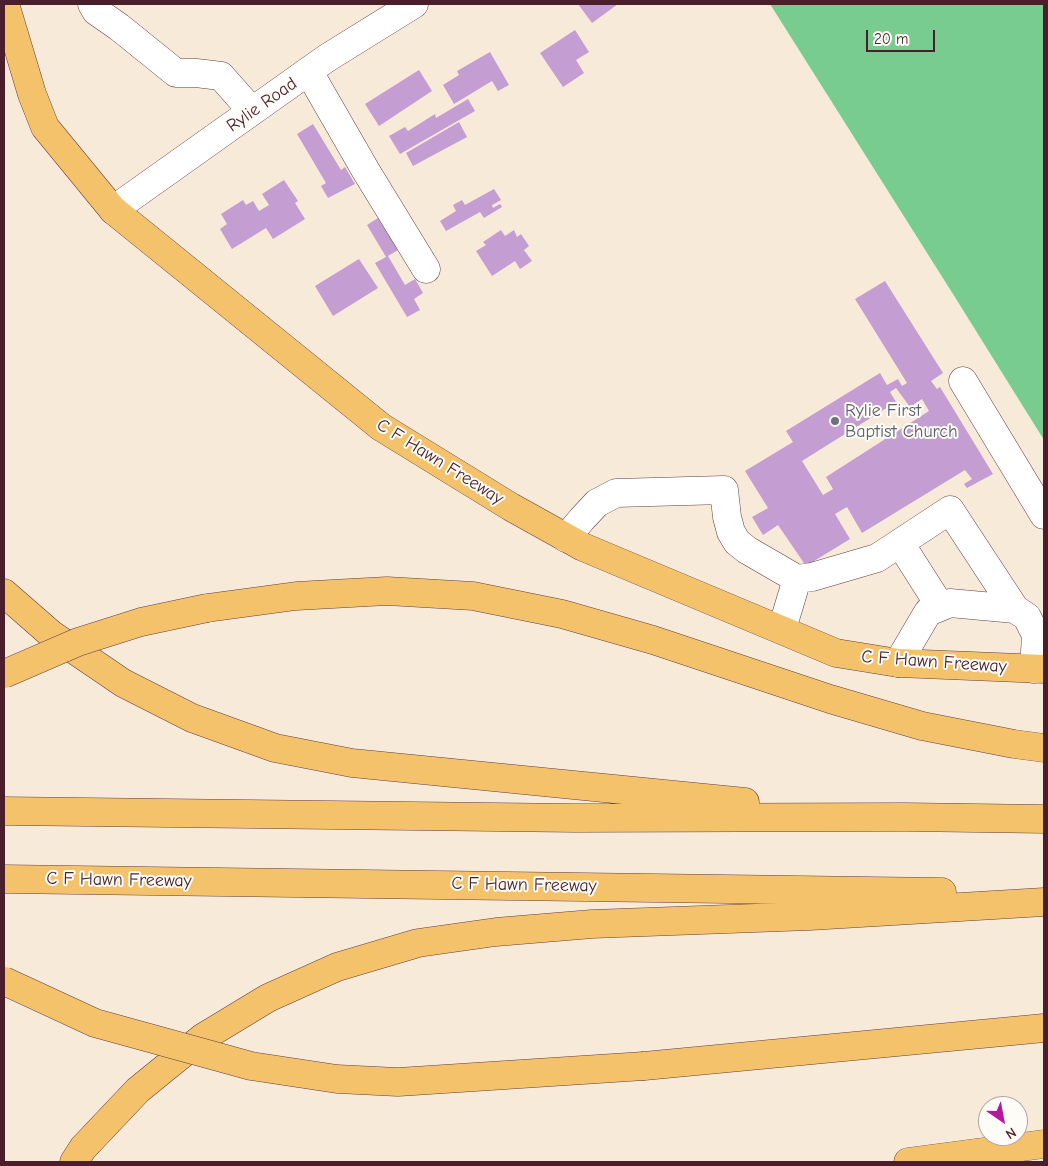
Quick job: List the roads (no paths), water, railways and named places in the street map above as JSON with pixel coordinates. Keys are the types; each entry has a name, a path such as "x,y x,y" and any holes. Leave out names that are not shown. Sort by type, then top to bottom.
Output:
{"main road":[{"name":"C F Hawn Freeway","path":"5,4 32,94 45,127 113,210 381,427 511,507 583,547 836,653 898,663 1039,669"},
{"path":"4,674 78,642 141,622 207,608 296,596 386,590 473,596 562,614 652,640 830,699 922,726 1044,748"},
{"path":"4,593 51,634 123,684 192,718 275,748 352,763 905,817"},
{"path":"4,811 575,818 905,817 1044,819"},
{"name":"C F Hawn Freeway","path":"4,879 1044,893"},
{"path":"74,1162 84,1148 138,1090 202,1038 268,998 337,967 418,943 496,932 592,924 810,916 1044,902"},
{"path":"4,981 95,1023 251,1066 337,1079 398,1082 644,1066 1044,1028"},
{"path":"908,1162 1044,1144"}],"street":[{"path":"92,4 96,12 176,73 221,76 252,112"},
{"name":"Rylie Road","path":"113,210 327,58 414,4"},
{"path":"309,72 366,171 426,269"},
{"path":"963,380 1044,515"},
{"path":"566,538 597,503 616,493 724,490 727,517 731,532 737,542 747,550 797,579 812,577 877,558 950,510 1015,609 1027,618 1036,635 1039,669"},
{"path":"900,543 940,606"},
{"path":"782,629 797,579"},
{"path":"898,663 928,612 940,606 950,603 1015,609"}],"place":[{"name":"Rylie First Baptist Church","path":"835,421"}]}
